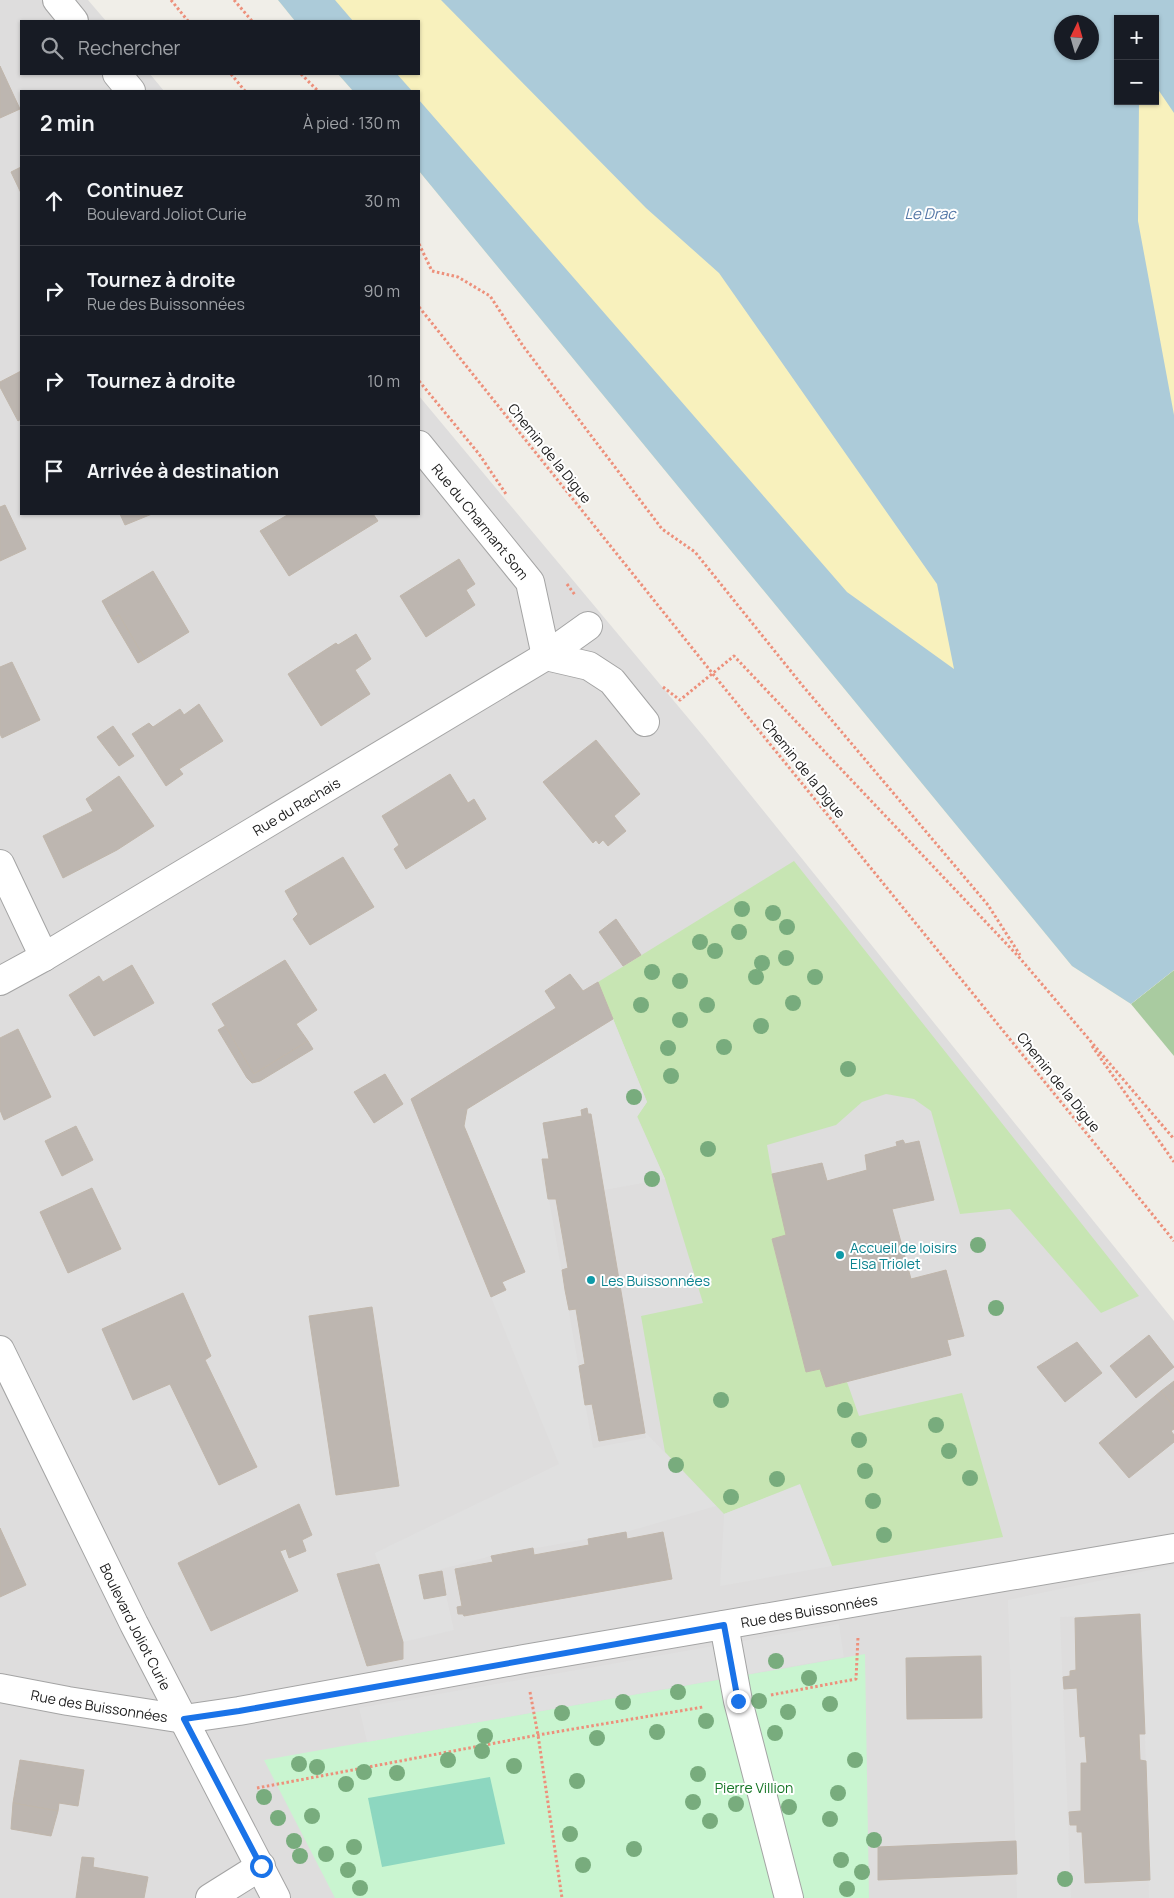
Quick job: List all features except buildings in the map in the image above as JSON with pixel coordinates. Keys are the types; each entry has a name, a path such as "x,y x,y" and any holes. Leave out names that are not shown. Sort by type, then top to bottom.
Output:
{"street":[{"path":"57,0 73,20"},
{"path":"118,75 130,90"},
{"name":"Rue du Charmant Som","path":"420,446 530,582 546,656"},
{"name":"Rue du Rachais","path":"0,981 44,957 546,656 588,626"},
{"path":"546,656 589,666 612,681 645,722"},
{"path":"0,864 44,957"},
{"name":"Boulevard Joliot Curie","path":"0,1350 134,1624 276,1898"},
{"name":"Rue des Buissonnées","path":"0,1688 68,1701 184,1719 1174,1548"},
{"path":"724,1625 738,1701 789,1898"},
{"path":"210,1898 261,1866"}],"path":[{"path":"171,0 187,20"},
{"path":"234,0 251,20"},
{"path":"232,75 244,90"},
{"path":"302,75 317,90"},
{"path":"420,246 432,271 458,278 490,296 523,346 662,530 695,552 802,685 988,905 1027,966"},
{"name":"Chemin de la Digue","path":"420,308 713,674 1174,1241"},
{"path":"680,700 734,656 1027,966 1174,1139"},
{"path":"1080,1029 1174,1162"},
{"path":"524,1659 538,1735 562,1898"}],"shaded area":[{"path":"0,0 88,0 105,20 20,20 20,75 151,75 163,90 20,90 20,515 420,515 420,397 704,737 1174,1321 1174,1898 0,1898"},
{"path":"613,1019 647,1102 637,1117 665,1179 604,1190 591,1114 588,1114 587,1108 581,1110 582,1116 544,1123 549,1159 542,1160 593,1448 646,1438 645,1432 716,1506 626,1532 491,1556 419,1575 424,1599 446,1595 454,1630 403,1642 375,1553 559,1464 491,1297 502,1282 525,1272 464,1126 467,1109"},
{"path":"800,1484 832,1566 720,1586 724,1514"},
{"path":"1174,1565 1174,1898 1149,1898 1145,1734 1139,1614 1060,1617 1071,1898 1017,1898 1008,1600"},
{"path":"839,1624 844,1657 367,1742 359,1708"}],"green space":[{"path":"794,861 1139,1296 1101,1313 1010,1209 960,1214 931,1111 914,1099 886,1094 862,1102 836,1125 767,1145 786,1235 772,1240 806,1372 820,1369 826,1387 847,1382 859,1416 962,1393 1003,1537 832,1566 800,1485 724,1514 665,1452 641,1316 703,1303 665,1179 637,1116 647,1102 598,982"},
{"path":"1174,970 1174,1056 1131,1004"},
{"name":"Pierre Villion","path":"865,1654 869,1898 335,1898 264,1760"},
{"path":"490,1777 505,1844 382,1867 368,1798"}],"sand":[{"name":"Le Drac","path":"278,0 1174,0 1174,970 1131,1004 1072,966 420,172 420,90 352,90 339,75 420,75 420,20 294,20"}],"water":[{"path":"278,0 335,0 352,20 294,20"},
{"name":"Le Drac","path":"441,0 1174,0 1174,113 1159,91 1159,15 1114,15 1114,105 1139,105 1138,221 1174,415 1174,970 1131,1004 1072,966 420,172 420,101 847,592 954,669 937,584 719,273 646,208"},
{"path":"339,75 398,75 411,90 352,90"}],"place":[{"name":"Accueil de loisirs Elsa Triolet","path":"840,1255"},
{"name":"Les Buissonnées","path":"591,1280"}],"route":[{"path":"261,1866 184,1719 239,1711 724,1625 738,1701"}]}
